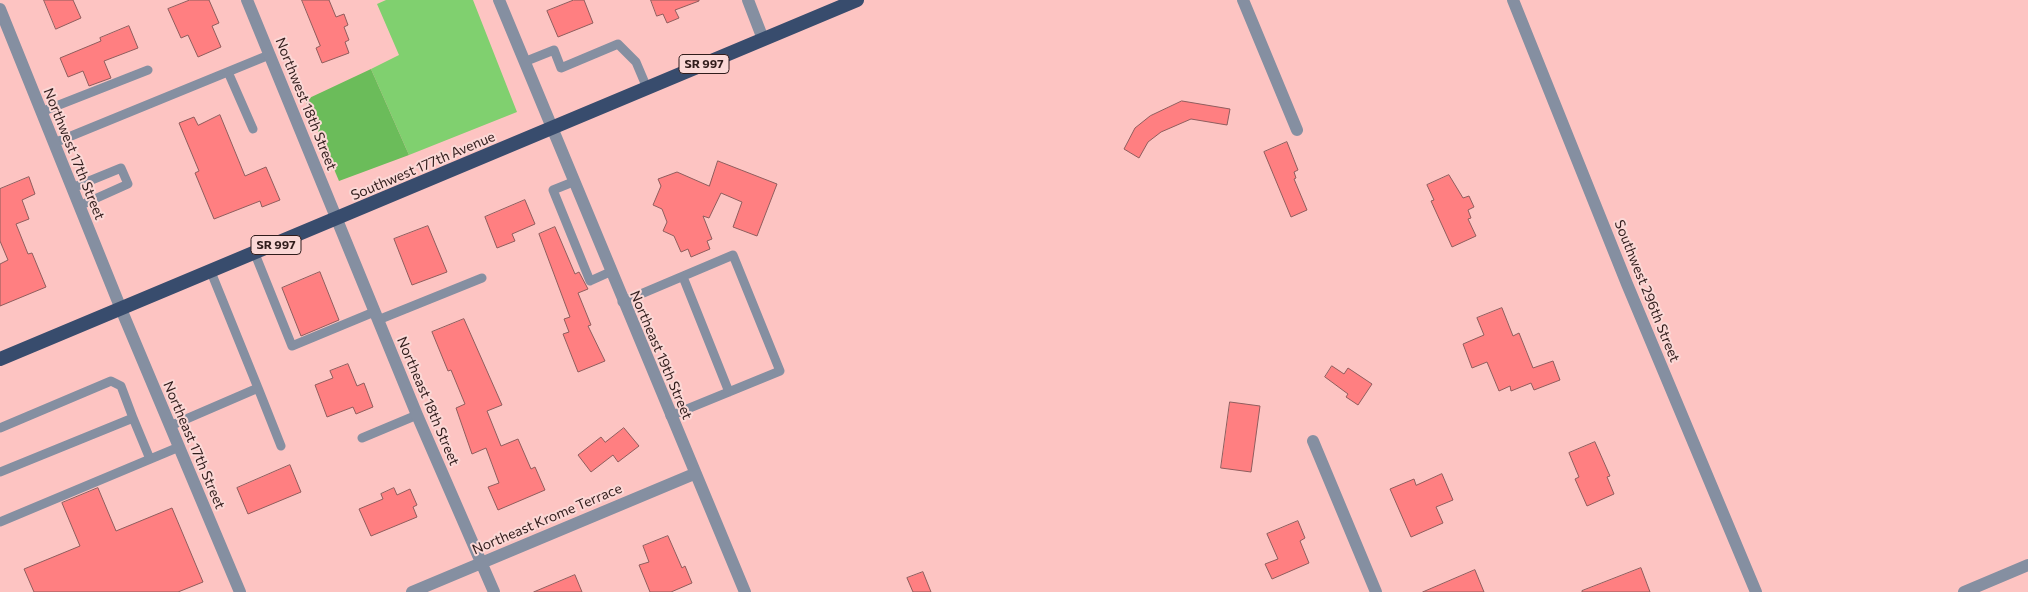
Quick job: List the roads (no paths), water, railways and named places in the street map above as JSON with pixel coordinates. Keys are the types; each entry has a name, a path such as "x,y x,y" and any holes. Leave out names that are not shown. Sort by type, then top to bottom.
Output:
{"highway":[{"name":"Southwest 177th Avenue","path":"0,359 255,254 857,0"}],"street":[{"name":"Northwest 18th Street","path":"247,0 336,220"},
{"name":"Northeast 19th Street","path":"498,0 622,302 745,592"},
{"path":"748,0 763,39"},
{"path":"1243,0 1297,130"},
{"name":"Southwest 296th Street","path":"1514,0 1627,284 1756,592"},
{"name":"Northwest 17th Street","path":"0,10 121,309"},
{"name":"Northeast 18th Street","path":"336,220 417,415 494,592"},
{"name":"Northeast 17th Street","path":"121,309 240,592"},
{"path":"1313,441 1376,592"},
{"name":"Northeast Krome Terrace","path":"412,592 694,474"},
{"path":"1964,592 2028,565"}],"lane":[{"path":"524,62 554,50 562,68 618,44 636,62 647,88"},
{"path":"54,143 269,55"},
{"path":"41,112 148,70"},
{"path":"228,72 253,129"},
{"path":"72,188 121,168 128,184 79,206"},
{"path":"573,182 553,190 590,280 610,272"},
{"path":"255,254 292,346 482,278"},
{"path":"622,302 734,256 780,371 670,416"},
{"path":"211,272 281,446"},
{"path":"683,277 729,392"},
{"path":"0,428 111,381 121,386 150,458"},
{"path":"170,426 258,388"},
{"path":"362,438 417,415"},
{"path":"0,472 133,418"},
{"path":"0,522 179,447"}]}
